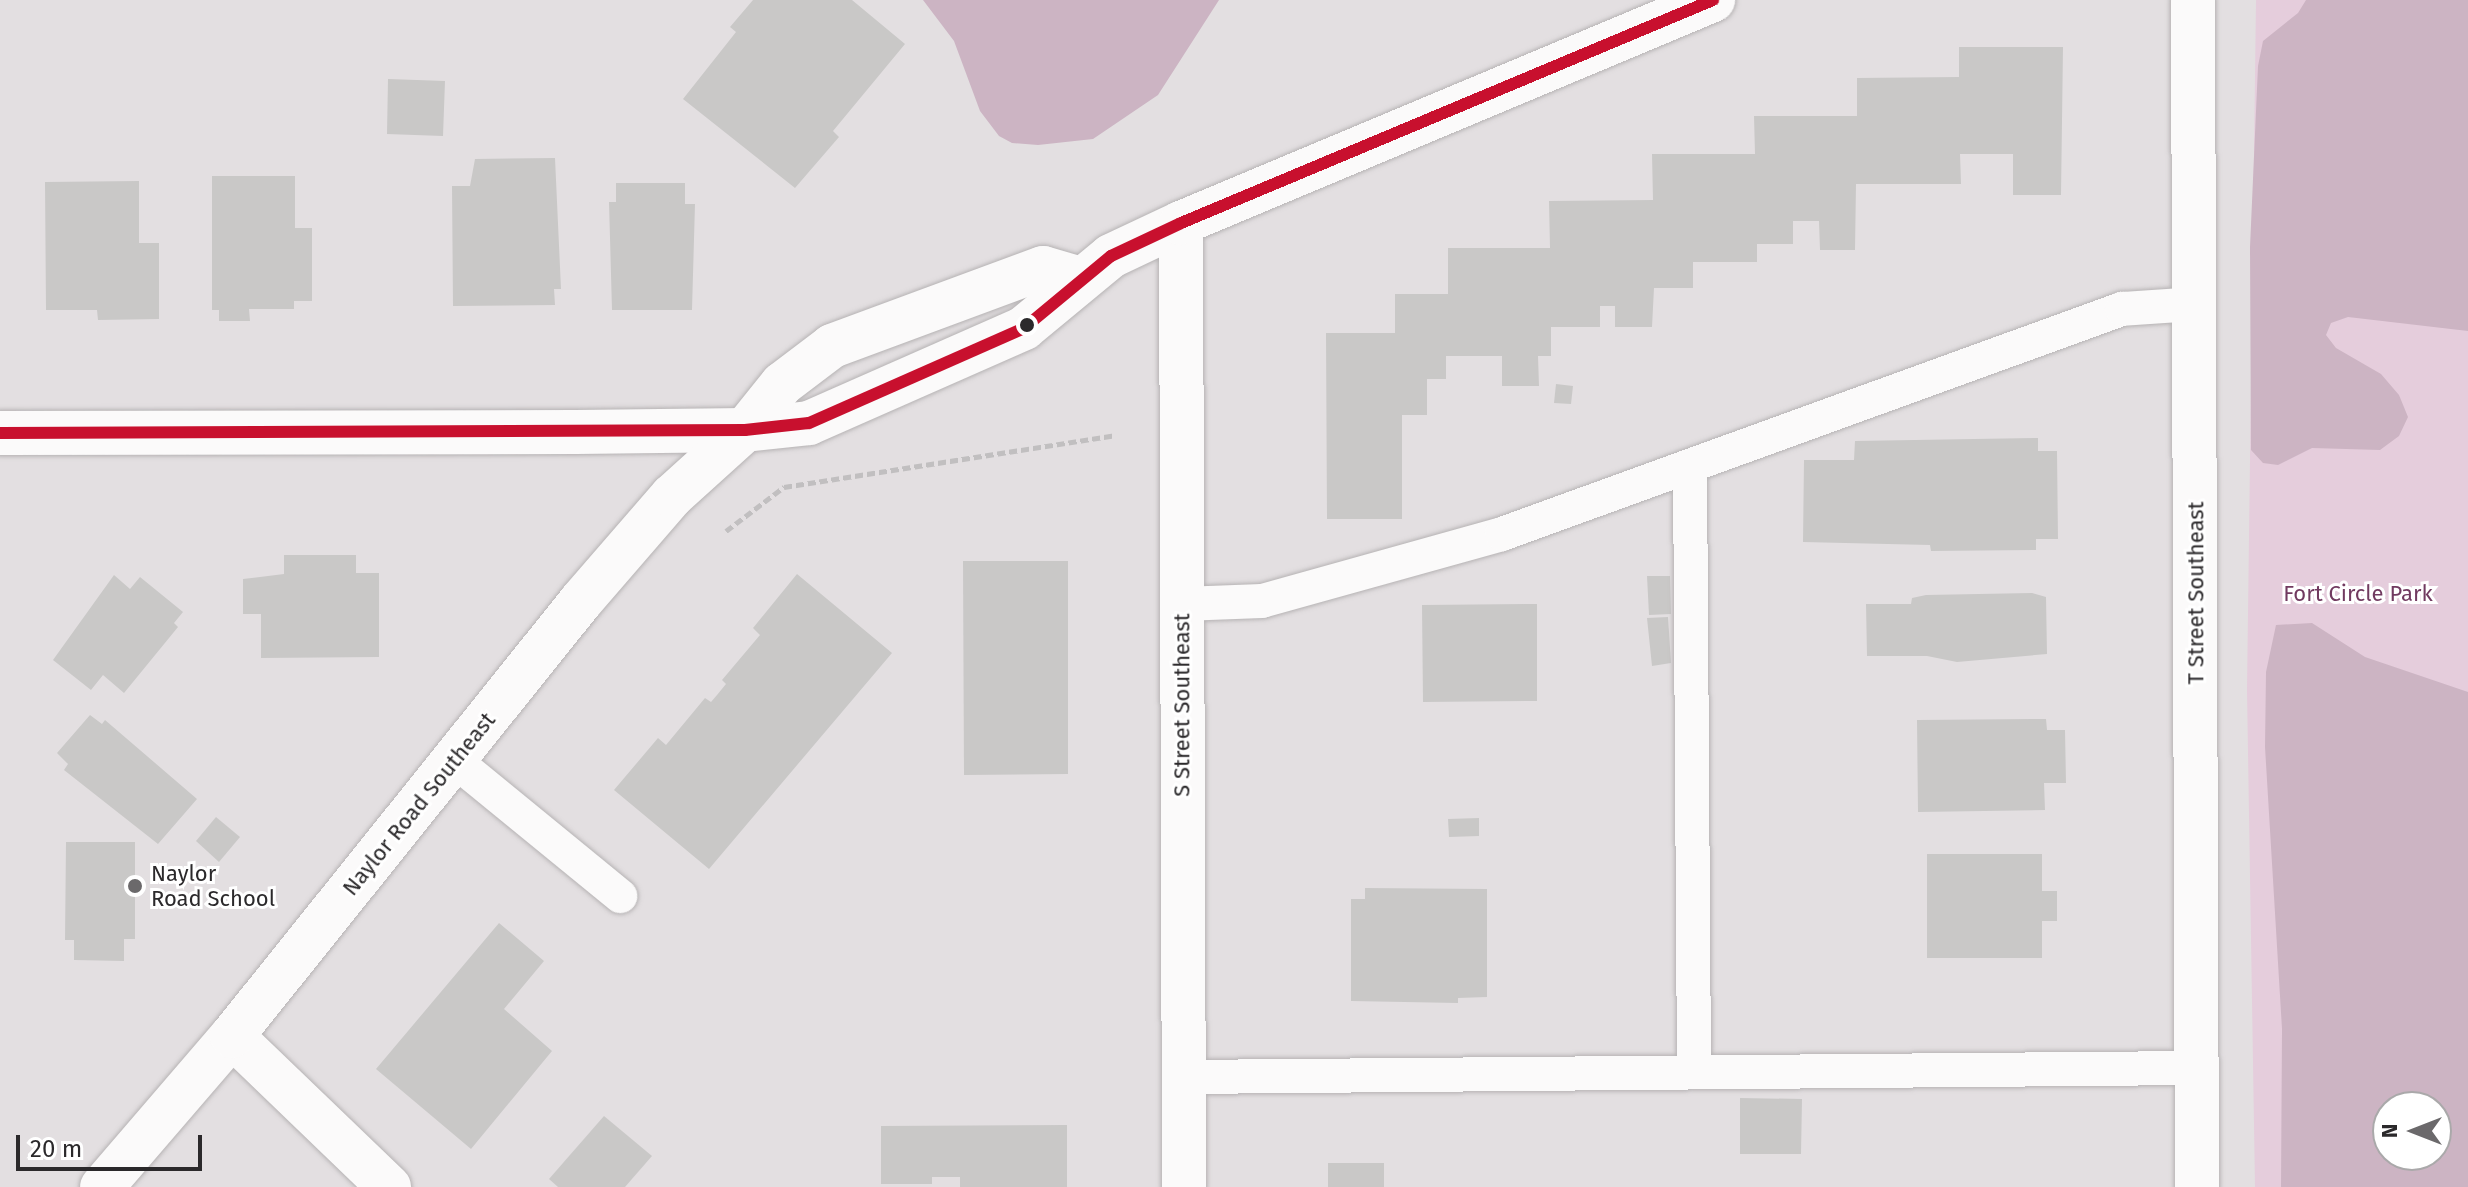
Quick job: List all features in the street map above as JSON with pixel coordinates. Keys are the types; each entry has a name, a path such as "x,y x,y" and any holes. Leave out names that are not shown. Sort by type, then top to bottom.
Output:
{"street":[{"path":"0,433 745,430 809,423 1024,328 1111,256 1181,223 1713,0"},
{"name":"T Street Southeast","path":"2193,0 2197,1187"},
{"name":"S Street Southeast","path":"1181,223 1184,1187"},
{"name":"Naylor Road Southeast","path":"102,1187 232,1036 672,496 745,430 782,384 832,346 1043,268 1081,279"},
{"path":"232,1036 389,1187"}],"lane":[{"path":"1182,604 1262,601 1502,534 2122,309 2195,304"},
{"path":"1690,466 1694,1070"},
{"path":"454,760 620,896"},
{"path":"1183,1077 1694,1070 2198,1068"}],"path":[{"path":"726,531 784,487 1115,435"}],"green space":[{"name":"Fort Circle Park","path":"2256,0 2468,0 2468,1187 2255,1187 2247,690"}],"shaded area":[{"path":"923,0 1219,0 1158,95 1093,139 1038,145 1012,143 999,136 980,111 954,41"},
{"path":"2306,0 2468,0 2468,331 2348,317 2331,323 2326,335 2336,348 2381,374 2399,395 2408,417 2399,436 2380,450 2312,448 2278,465 2263,463 2251,450 2250,247 2258,66 2263,41 2298,13"},
{"path":"2312,623 2365,657 2468,692 2468,1187 2281,1187 2282,1029 2265,747 2266,672 2276,625"}],"building":[{"path":"753,0 852,0 905,44 833,131 839,137 795,188 683,99 736,32 730,27"},
{"path":"1959,47 2063,47 2061,195 2013,195 2013,154 1960,154 1961,184 1856,184 1855,250 1820,250 1819,221 1793,221 1793,244 1757,244 1757,262 1693,262 1693,288 1654,288 1652,327 1615,327 1615,306 1600,306 1600,327 1551,327 1551,356 1538,356 1539,386 1502,386 1502,356 1446,356 1446,379 1427,379 1427,415 1402,415 1402,519 1327,519 1326,333 1395,333 1395,294 1448,294 1448,248 1550,248 1549,201 1653,200 1652,154 1755,154 1754,116 1857,116 1857,78 1959,77"},
{"path":"388,79 445,81 443,136 387,134"},
{"path":"555,158 561,289 554,289 555,305 453,306 452,186 470,186 475,159"},
{"path":"212,176 295,176 295,228 312,228 312,301 294,301 294,309 249,309 250,321 219,321 219,310 212,310"},
{"path":"139,181 139,243 159,243 159,319 98,320 97,310 46,310 45,182"},
{"path":"616,183 685,183 685,204 695,204 692,310 612,310 609,202 616,202"},
{"path":"1556,384 1573,386 1571,404 1554,403"},
{"path":"2038,438 2038,451 2057,451 2058,539 2036,539 2036,550 1931,551 1930,545 1803,542 1804,460 1854,460 1855,441"},
{"path":"284,555 356,555 356,573 379,573 379,657 261,658 261,614 243,614 243,579 284,574"},
{"path":"963,561 1068,561 1068,774 964,775"},
{"path":"797,574 892,653 709,869 614,790 658,738 666,745 705,698 711,702 717,695 726,684 722,680 760,635 753,628"},
{"path":"114,575 130,589 140,577 183,612 174,623 178,627 124,693 103,675 91,690 53,660"},
{"path":"1647,576 1670,576 1671,614 1649,615"},
{"path":"2032,593 2046,597 2047,654 1957,662 1927,656 1867,656 1866,604 1911,604 1912,598 1926,595"},
{"path":"1537,604 1537,701 1423,702 1422,605"},
{"path":"1668,617 1671,663 1652,666 1647,618"},
{"path":"90,715 102,724 105,720 197,799 158,844 64,770 68,764 57,753"},
{"path":"2046,719 2047,730 2065,730 2066,783 2044,783 2045,810 1918,812 1917,720"},
{"path":"216,817 240,837 219,862 196,841"},
{"path":"1479,818 1479,836 1449,837 1448,819"},
{"path":"66,842 135,842 135,939 124,939 124,961 74,960 74,940 65,940"},
{"path":"1927,854 2042,854 2042,891 2057,891 2057,921 2042,921 2042,958 1927,958"},
{"path":"1365,888 1487,889 1487,997 1458,998 1458,1003 1351,1001 1351,899 1365,899"},
{"path":"499,923 544,961 504,1009 552,1051 471,1149 376,1069"},
{"path":"1740,1098 1802,1099 1801,1154 1740,1154"},
{"path":"604,1116 652,1156 625,1187 558,1187 549,1179"},
{"path":"1067,1125 1067,1187 960,1187 960,1177 932,1177 932,1184 881,1184 881,1126"},
{"path":"1328,1163 1384,1163 1384,1187 1328,1187"}],"transit line":[{"path":"0,433 745,430 809,423 1024,328 1111,256 1181,223 1713,0"}],"place":[{"name":"Naylor Road School","path":"135,886"}]}
